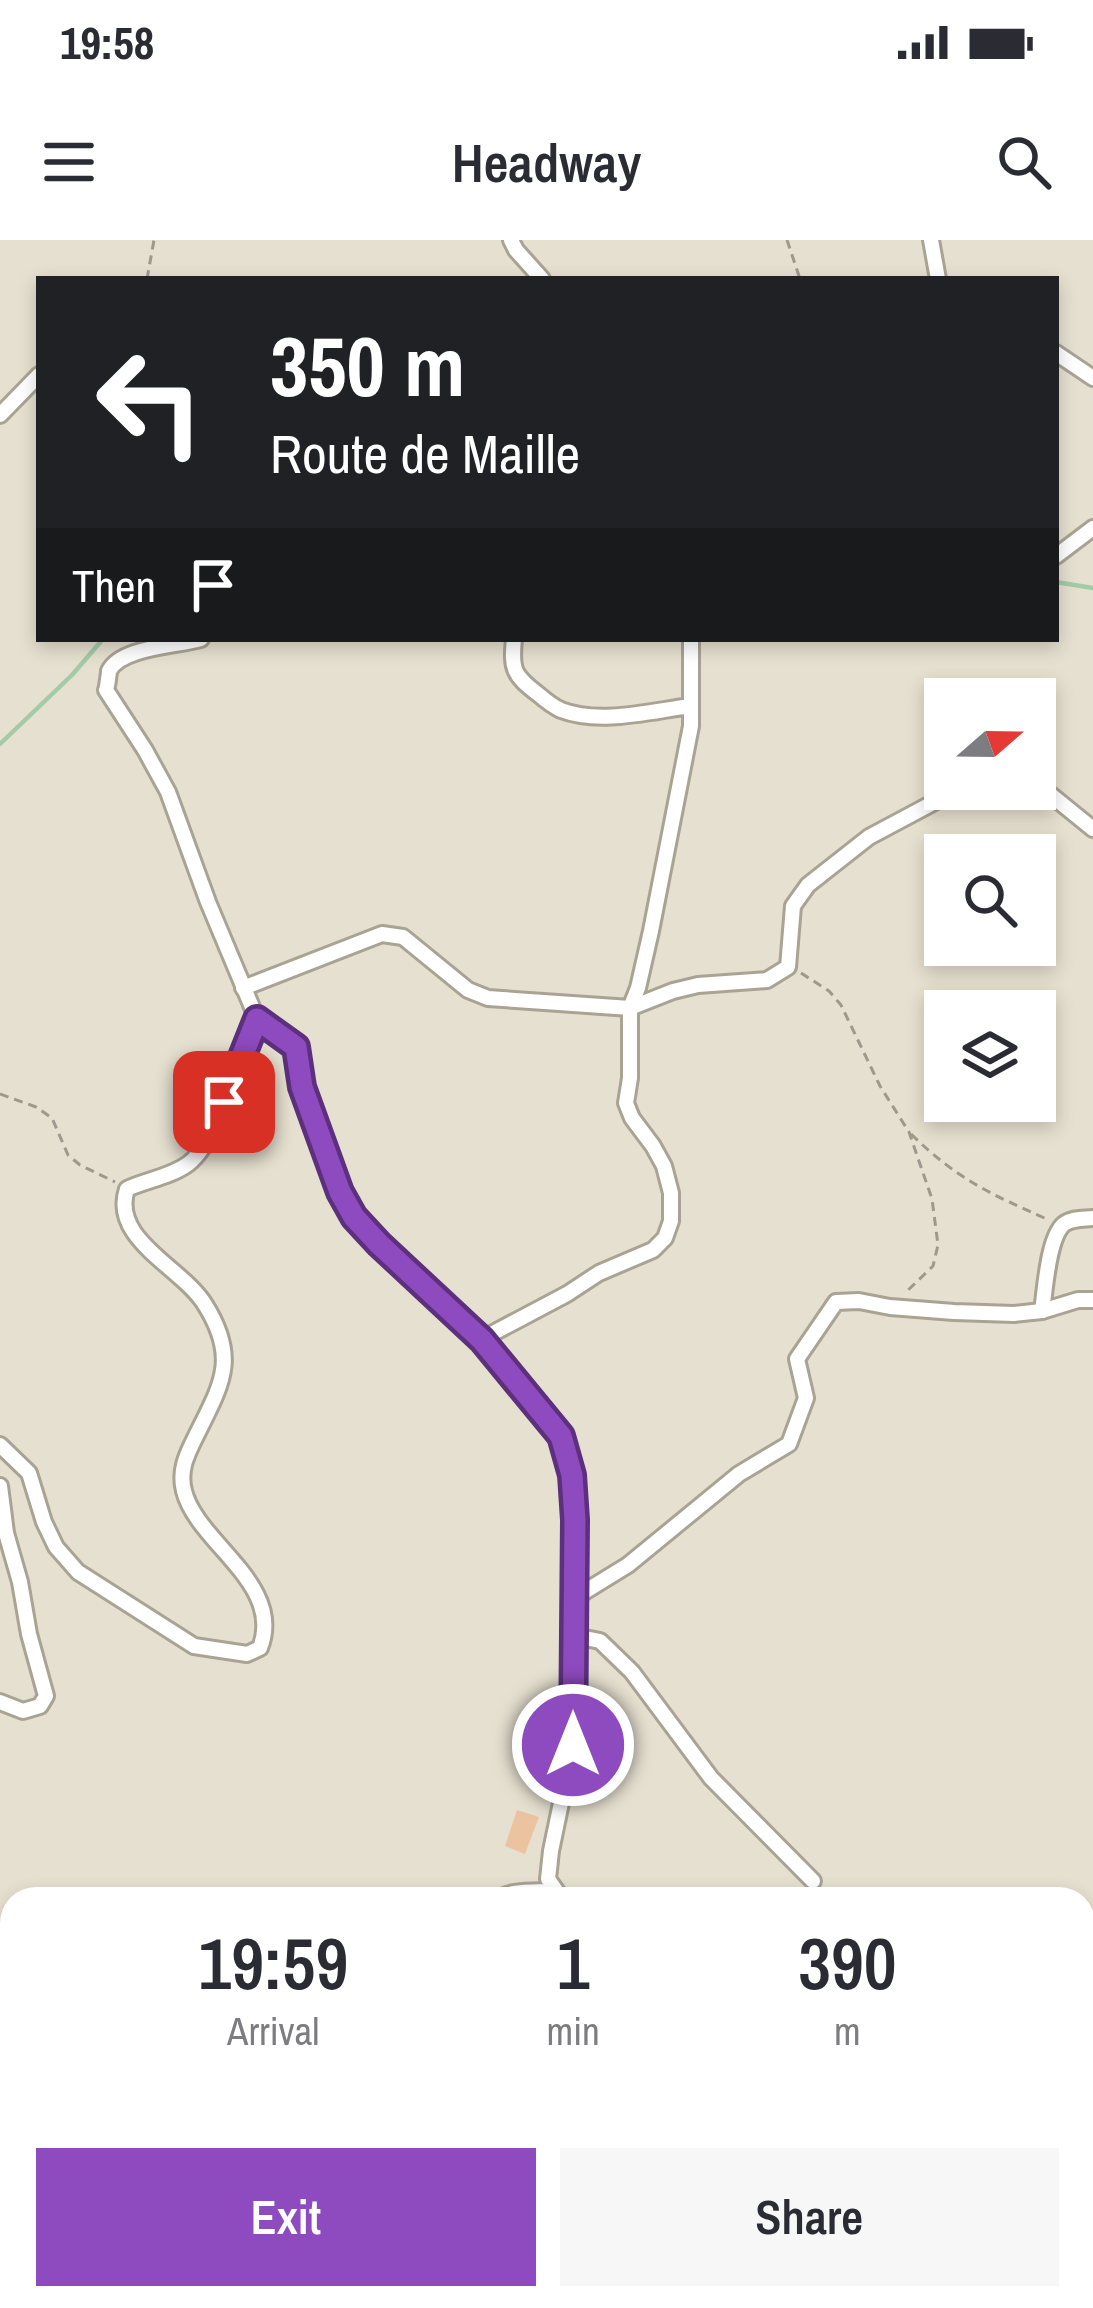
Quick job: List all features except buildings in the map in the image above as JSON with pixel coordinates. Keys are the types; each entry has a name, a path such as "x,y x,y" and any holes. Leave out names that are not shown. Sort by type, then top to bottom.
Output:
{"street":[{"path":"511,240 539,276"},
{"path":"931,240 937,276"},
{"path":"1059,355 1093,378"},
{"path":"0,415 36,378"},
{"path":"1059,554 1093,528"},
{"path":"186,642 120,660 109,671 106,691 146,749 168,792 257,1019 296,1047 302,1087 340,1192 354,1217 482,1340 561,1436 572,1475 575,1636 573,1745 551,1851 548,1880 553,1887"},
{"path":"514,642 513,670 556,708 610,716 692,706"},
{"path":"482,1340 599,1274 653,1250 665,1238 671,1192 664,1166 626,1102 630,1008 651,931 691,726 692,642"},
{"path":"1056,799 1093,829"},
{"path":"243,988 382,934 403,937 468,990 488,998 630,1008 698,985 767,980 788,967 793,906 808,885 869,837 924,808"},
{"path":"0,1445 28,1473 56,1546 78,1572 194,1646 247,1654 260,1648 265,1620 253,1589 195,1515 182,1479 184,1462 225,1369 224,1346 202,1298 132,1232 122,1202 127,1189 175,1172 193,1161 205,1145 257,1019"},
{"path":"1042,1312 1054,1239 1061,1225 1093,1219"},
{"path":"575,1597 628,1564 739,1474 790,1444 806,1398 797,1359 836,1302 974,1313 1042,1312 1093,1300"},
{"path":"0,1486 6,1534 46,1696 40,1706 23,1711 0,1702"},
{"path":"575,1636 599,1641 632,1672 711,1778 813,1881"}],"path":[{"path":"148,276 154,240"},
{"path":"787,240 799,276"},
{"path":"788,967 829,991 841,1005 880,1086 909,1132 941,1164 981,1190 1061,1225"},
{"path":"0,1094 52,1118 68,1155 127,1189"},
{"path":"890,1307 933,1266 938,1244 932,1199 909,1132"}],"waterway":[{"path":"1059,582 1093,588"},
{"path":"0,744 100,642"}],"route":[{"path":"224,1102 257,1019 296,1047 302,1087 340,1192 354,1217 482,1340 561,1436 572,1475 575,1520 573,1745"}]}
